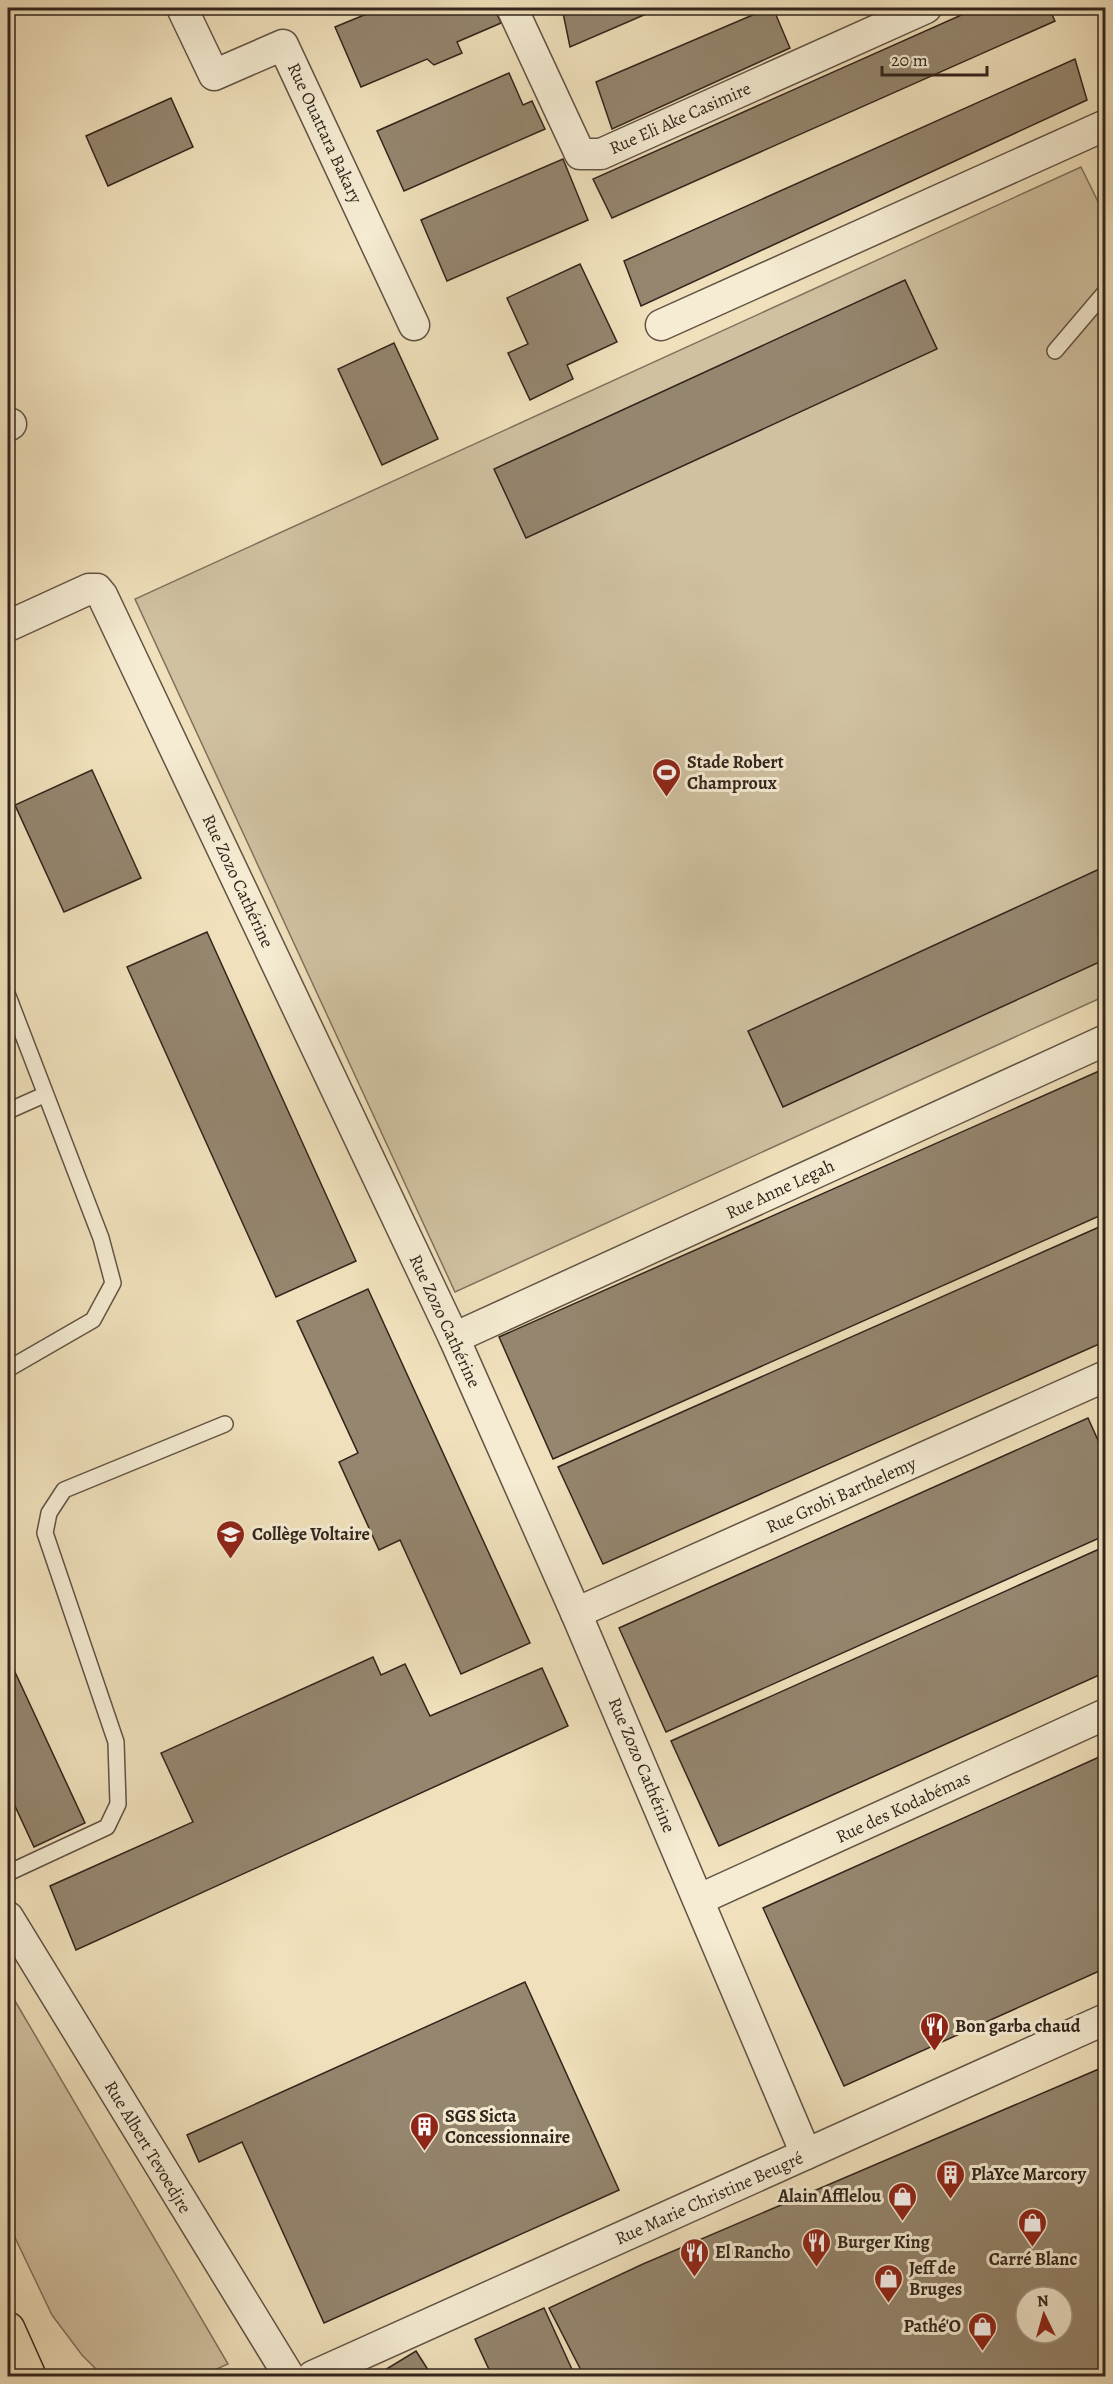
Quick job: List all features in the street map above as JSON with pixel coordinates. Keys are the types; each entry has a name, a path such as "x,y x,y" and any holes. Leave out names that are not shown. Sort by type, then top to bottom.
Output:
{"highway":[{"path":"8,2329 29,2376"}],"street":[{"name":"Rue Ouattara Bakary","path":"182,8 214,75 284,45 414,325"},
{"name":"Rue Eli Ake Casimire","path":"512,8 580,154 591,156 601,154 926,8"},
{"path":"661,325 1106,125"},
{"name":"Rue Zozo Cathérine","path":"8,626 89,590 97,589 102,595 454,1338 700,1899 807,2154"},
{"name":"Rue Anne Legah","path":"454,1338 1106,1040"},
{"name":"Rue Grobi Barthelemy","path":"576,1613 1106,1376"},
{"name":"Rue des Kodabémas","path":"700,1899 1106,1714"},
{"name":"Rue Albert Tevoedjre","path":"8,1917 289,2376"},
{"name":"Rue Marie Christine Beugré","path":"313,2376 1106,2019"}],"lane":[{"path":"1056,351 1106,291"},
{"path":"8,996 44,1095 101,1238 113,1283 93,1320 8,1369"},
{"path":"8,1111 44,1095"},
{"path":"8,1873 107,1827 118,1804 116,1742 45,1533 49,1513 64,1490 225,1424"}],"shaded area":[{"name":"Stade Robert Champroux","path":"1081,167 1106,218 1105,996 455,1292 135,599"},
{"path":"8,1989 228,2364 201,2376 103,2376 82,2355 52,2315 8,2223"}],"building":[{"path":"381,8 494,8 501,23 457,42 462,53 434,65 427,59 361,87 335,27"},
{"path":"562,8 660,8 570,47"},
{"path":"773,8 790,48 612,129 596,82"},
{"path":"977,8 1049,8 1055,21 612,218 593,179"},
{"path":"1075,59 1087,100 641,306 624,261"},
{"path":"509,73 523,105 532,101 545,129 404,191 377,131"},
{"path":"171,98 193,147 108,186 86,136"},
{"path":"563,159 588,220 447,281 421,220"},
{"path":"580,264 617,342 567,365 573,379 530,400 508,353 528,344 507,298"},
{"path":"905,280 937,349 526,538 494,469"},
{"path":"394,343 438,439 382,465 338,369"},
{"path":"92,770 141,878 64,912 15,805"},
{"path":"1106,866 1106,959 783,1107 748,1031"},
{"path":"207,932 356,1261 276,1297 127,967"},
{"path":"1106,1068 1106,1213 553,1459 499,1337"},
{"path":"1106,1224 1106,1341 603,1564 558,1467"},
{"path":"368,1289 530,1643 461,1674 400,1540 379,1550 339,1462 358,1453 297,1321"},
{"path":"1088,1418 1106,1458 1106,1535 666,1732 619,1628"},
{"path":"1106,1546 1106,1672 719,1846 671,1741"},
{"path":"8,1657 85,1823 34,1847 8,1791"},
{"path":"373,1657 381,1675 405,1664 430,1716 542,1668 568,1726 76,1950 50,1886 193,1822 161,1753"},
{"path":"1106,1754 1106,1968 844,2086 763,1908"},
{"name":"SGS Sicta Concessionnaire","path":"525,1982 619,2190 324,2323 242,2142 199,2162 187,2135"},
{"name":"PlaYce Marcory","path":"1106,2066 1106,2376 584,2376 549,2308 643,2264"},
{"path":"544,2308 575,2376 492,2376 475,2339"},
{"path":"416,2351 432,2376 375,2376"}],"place":[{"name":"Stade Robert Champroux","path":"666,798"},
{"name":"Collège Voltaire","path":"231,1560"},
{"name":"Bon garba chaud","path":"934,2052"},
{"name":"SGS Sicta Concessionnaire","path":"424,2152"},
{"name":"PlaYce Marcory","path":"950,2200"},
{"name":"Alain Afflelou","path":"902,2222"},
{"name":"Carré Blanc","path":"1033,2248"},
{"name":"Burger King","path":"816,2268"},
{"name":"El Rancho","path":"694,2278"},
{"name":"Jeff de Bruges","path":"888,2304"},
{"name":"Pathé'O","path":"982,2352"}]}
